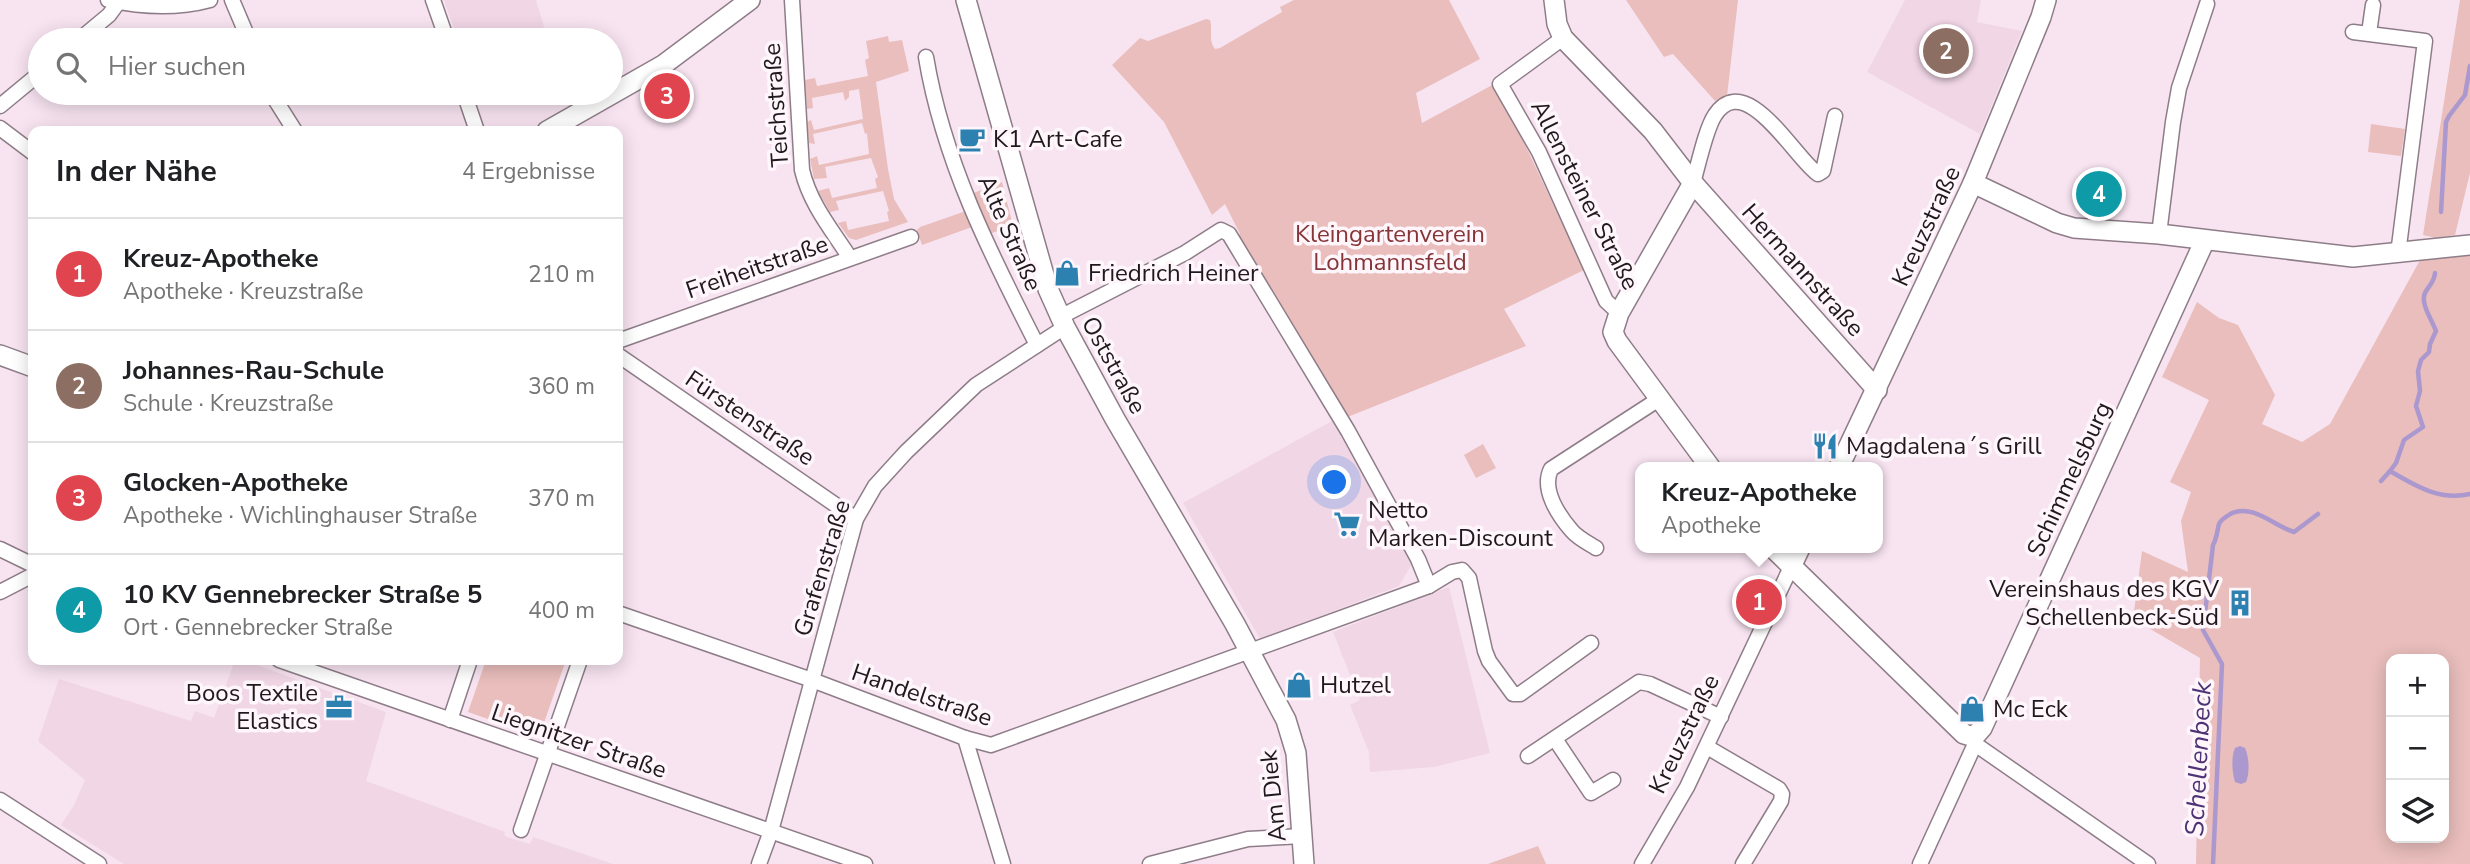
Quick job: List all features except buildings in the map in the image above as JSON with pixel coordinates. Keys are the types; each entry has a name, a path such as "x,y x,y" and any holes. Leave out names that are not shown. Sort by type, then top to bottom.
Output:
{"street":[{"path":"94,28 110,16 115,1 162,6 195,4 210,0"},
{"path":"232,0 244,28"},
{"path":"433,0 443,28"},
{"path":"623,88 663,65 750,0"},
{"name":"Teichstraße","path":"792,0 802,170 815,206 850,258"},
{"name":"Oststraße","path":"966,0 1048,289 1062,322 1249,650"},
{"path":"974,21 978,0"},
{"name":"Hermannstraße","path":"1554,0 1557,24 1563,38 1653,131 1693,183 1877,390"},
{"name":"Kreuzstraße","path":"1841,462 1973,183 2046,0"},
{"path":"2159,234 2179,88 2207,4"},
{"path":"2369,33 2373,5"},
{"path":"2353,32 2425,41 2398,254"},
{"name":"Allensteiner Straße","path":"1563,38 1500,84 1539,152 1606,300 1619,313 1613,332 1617,341 1706,462"},
{"name":"Alte Straße","path":"926,57 929,80 970,207 997,268 1037,345"},
{"path":"0,106 28,83"},
{"path":"1619,313 1693,183 1713,116 1729,103 1760,111 1818,174 1824,171 1835,116"},
{"path":"279,105 292,126"},
{"path":"468,105 475,126"},
{"path":"557,126 593,105"},
{"path":"0,128 28,149"},
{"path":"1973,183 2057,223 2074,228 2159,234 2353,257 2470,244"},
{"name":"Grafenstraße","path":"759,864 771,831 856,519 875,486 976,385 1037,345 1062,322 1221,230 1229,234 1348,431 1418,558 1429,586"},
{"name":"Freiheitstraße","path":"623,339 911,237"},
{"name":"Schimmelsburg","path":"1975,741 2205,240"},
{"path":"0,355 28,365"},
{"name":"Fürstenstraße","path":"623,358 856,519"},
{"path":"1596,548 1573,532 1550,496 1547,477 1551,469 1659,399"},
{"path":"0,549 28,563"},
{"path":"1778,553 1964,734 2140,862"},
{"name":"Kreuzstraße","path":"1642,864 1687,787 1798,553"},
{"name":"Handelstraße","path":"623,615 991,745 1429,586 1452,572 1462,570 1467,573 1489,661 1516,695 1591,643"},
{"path":"0,592 28,578"},
{"name":"Am Diek","path":"1249,650 1286,720 1293,743 1304,864"},
{"name":"Liegnitzer Straße","path":"293,665 865,864"},
{"path":"450,720 468,665"},
{"path":"521,830 578,665"},
{"path":"1528,756 1639,682 1650,684 1721,717"},
{"path":"965,738 1003,864"},
{"path":"1555,739 1591,793 1613,780"},
{"path":"1920,864 1975,741"},
{"path":"1707,747 1779,789 1782,794 1781,801 1743,864"},
{"path":"0,800 99,864"},
{"path":"1150,864 1248,839 1302,836"}],"shaded area":[{"path":"444,0 536,0 544,28 454,28"},
{"path":"1905,0 1981,0 1977,22 2022,31 1980,134 1867,72"},
{"path":"1332,421 1413,562 1399,586 1260,639 1183,503"},
{"path":"1449,587 1490,753 1434,767 1370,772 1369,752 1350,705 1360,700 1333,632"},
{"path":"233,665 257,665 386,712 366,781 505,832 507,837 530,844 533,837 613,864 124,864 61,825 85,780 38,741 59,679 191,721 195,711 214,718"},
{"path":"2235,748 2245,748 2248,765 2246,782 2241,784 2235,782 2232,765"}],"green space":[{"name":"Kleingartenverein Lohmannsfeld","path":"1294,0 1449,0 1480,59 1416,93 1422,123 1496,83 1584,270 1504,309 1526,346 1345,418 1235,237 1240,234 1225,204 1212,215 1164,122 1112,65 1140,38 1148,41 1206,19 1210,20 1213,46 1215,49 1220,48 1282,12 1280,7"},
{"path":"1626,0 1738,0 1727,96 1715,101 1673,54 1664,57"},
{"path":"2460,0 2470,0 2470,173 2455,235 2436,238 2423,235"},
{"path":"888,36 889,42 902,40 909,71 876,82 894,199 908,222 856,240 849,238 838,223 846,221 848,230 889,221 883,191 836,201 839,210 830,212 818,191 829,188 832,198 877,188 875,179 878,177 871,158 825,167 827,178 814,179 810,159 817,156 819,165 869,154 867,133 865,134 862,123 813,134 815,144 809,143 807,122 811,120 814,130 863,119 859,89 849,91 849,97 845,101 843,92 812,98 813,108 807,109 805,80 815,78 817,86 868,76 866,41"},
{"path":"2371,124 2405,129 2401,156 2368,152"},
{"path":"1002,182 1013,226 989,234 971,194"},
{"path":"966,211 972,227 922,245 917,230 920,227"},
{"path":"2470,252 2470,864 2196,864 2200,658 2133,619 2142,551 2188,572 2181,521 2191,492 2170,482 2209,400 2162,377 2197,302 2219,318 2238,325 2275,395 2262,424 2302,442 2330,424 2420,260"},
{"path":"1483,444 1496,468 1476,478 1464,455"},
{"path":"484,665 564,665 539,737 468,712"},
{"path":"1538,846 1546,864 1488,864"}],"waterway":[{"path":"2441,212 2446,122 2465,95 2470,66"},
{"path":"2390,471 2396,463 2404,440 2423,427 2416,406 2420,391 2418,371 2421,360 2429,352 2436,331 2425,307 2424,297 2435,273"},
{"name":"Schellenbeck","path":"2381,481 2390,471 2438,494 2470,494"},
{"name":"Schellenbeck","path":"2213,864 2222,664 2203,630 2213,545 2219,524 2232,513 2248,511 2294,532 2318,514"}],"place":[{"name":"Johannes-Rau-Schule","path":"1946,51"},
{"name":"Glocken-Apotheke","path":"667,96"},
{"name":"K1 Art-Cafe","path":"972,139"},
{"name":"10 KV Gennebrecker Straße 5","path":"2099,194"},
{"name":"Friedrich Heiner","path":"1067,273"},
{"name":"Magdalena´s Grill","path":"1825,446"},
{"name":"Netto Marken-Discount","path":"1347,524"},
{"name":"Kreuz-Apotheke","path":"1759,602"},
{"name":"Vereinshaus des KGV Schellenbeck-Süd","path":"2240,603"},
{"name":"Hutzel","path":"1299,685"},
{"name":"Boos Textile Elastics","path":"339,707"},
{"name":"Mc Eck","path":"1972,709"}]}
